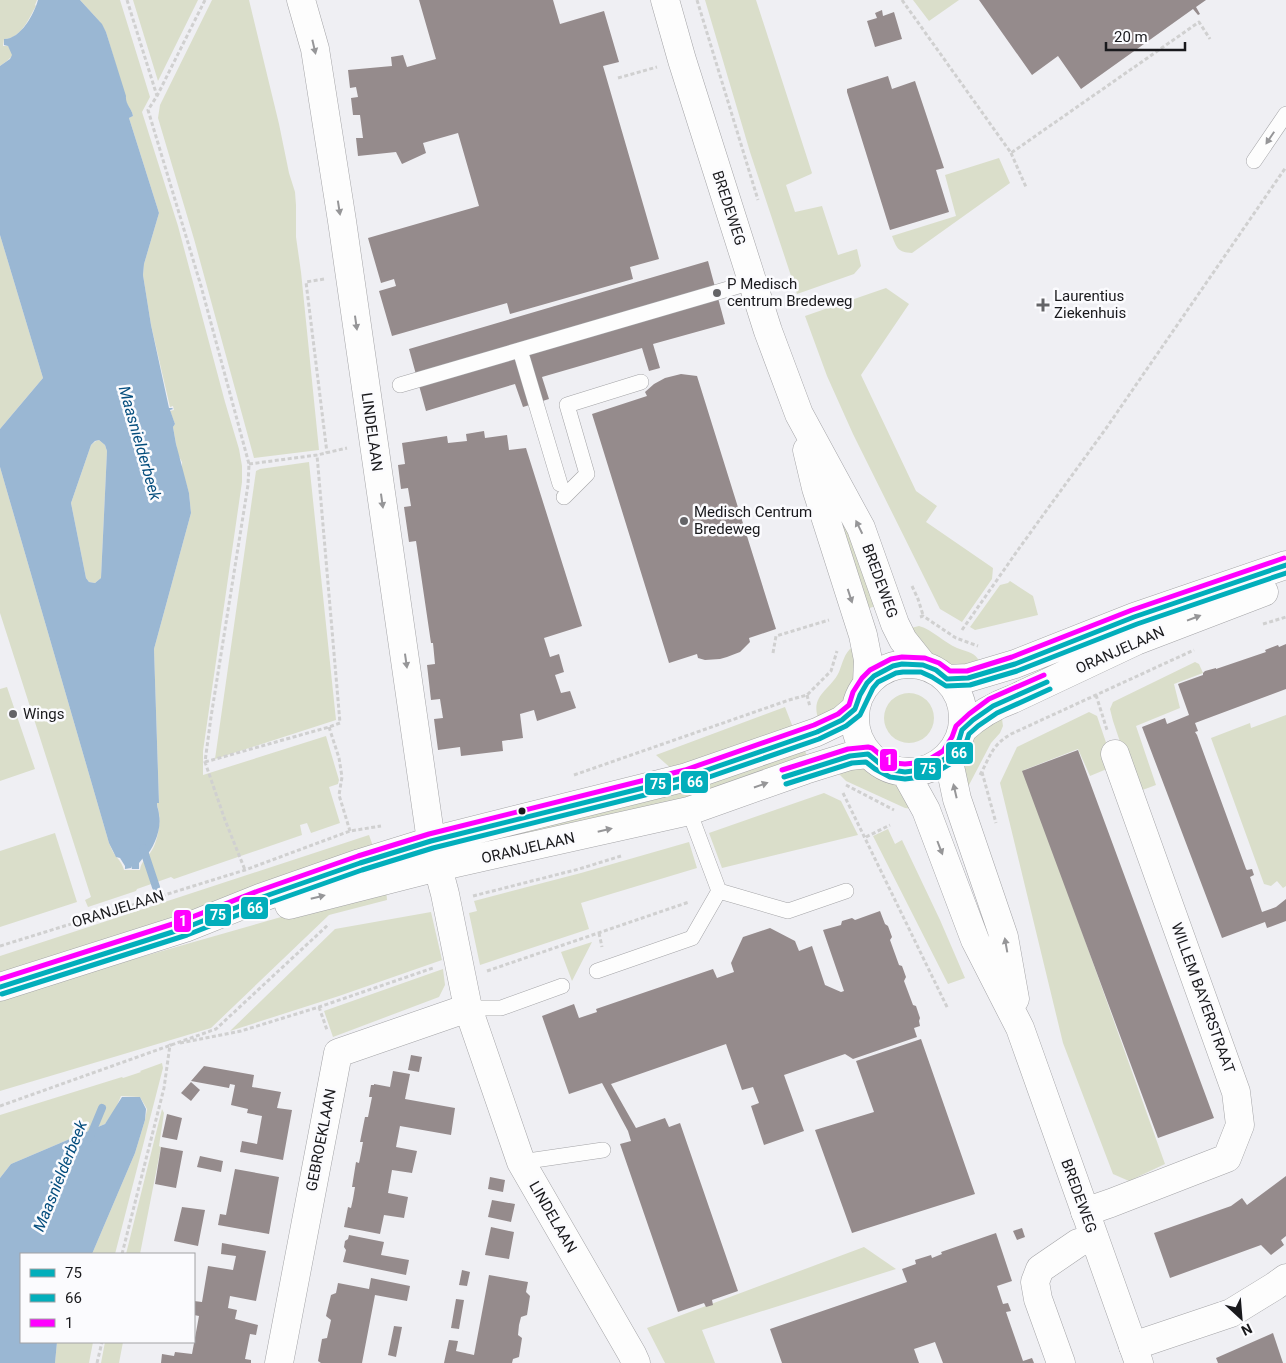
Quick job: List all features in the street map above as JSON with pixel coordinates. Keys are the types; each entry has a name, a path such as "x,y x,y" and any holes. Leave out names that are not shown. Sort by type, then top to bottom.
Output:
{"street":[{"name":"LINDELAAN","path":"301,0 315,50 430,830 468,1008 521,1162 636,1363"},
{"name":"BREDEWEG","path":"665,0 752,282 799,414 861,528 895,624 903,640 923,665"},
{"name":"BREDEWEG","path":"799,414 816,488 863,635 868,660 867,683"},
{"name":"ORANJELAAN","path":"947,679 968,678 1009,666 1134,617 1286,566"},
{"name":"ORANJELAAN","path":"962,730 993,706 1136,641 1286,584"},
{"path":"902,664 923,665 936,670 947,679 956,690 964,716 959,740 948,757 928,769 905,772 885,767 868,754 859,740 855,725 855,709 867,683 879,673 892,666 902,664"},
{"name":"ORANJELAAN","path":"0,986 185,928 360,863 430,830 687,777 817,732 842,720 855,709"},
{"name":"ORANJELAAN","path":"185,928 688,811 805,770 850,756 868,754"},
{"name":"WILLEM BAYERSTRAAT","path":"1085,1212 1111,1204 1227,1158 1240,1125 1236,1092 1115,754"},
{"name":"BREDEWEG","path":"948,757 957,798 1004,937 1020,1028"},
{"name":"BREDEWEG","path":"905,772 926,810 975,940 1020,1028 1136,1355"},
{"name":"GEBROEKLAAN","path":"279,1363 338,1053 468,1008"},
{"path":"1061,1363 1038,1299 1035,1282 1040,1269 1078,1243 1094,1238"},
{"path":"1136,1355 1231,1313 1286,1278"}],"lane":[{"path":"1254,161 1286,114"},
{"path":"400,385 752,282"},
{"path":"520,350 562,491 587,474 567,406 642,382"},
{"path":"688,811 719,891"},
{"path":"719,891 788,911 846,892"},
{"path":"597,971 692,938 719,891"},
{"path":"468,1008 501,1008 562,986"},
{"path":"521,1162 603,1150"}],"path":[{"path":"128,0 157,96"},
{"path":"205,0 157,96 148,110 201,286 249,464 248,485 205,762 244,870"},
{"path":"697,0 759,205"},
{"path":"902,0 1011,153 1026,187"},
{"path":"1011,153 1199,22 1210,39"},
{"path":"618,78 682,60"},
{"path":"962,630 1107,427 1286,167"},
{"path":"327,453 306,282 349,274"},
{"path":"205,762 340,723 317,455 249,464"},
{"path":"912,584 924,616 956,638 980,647"},
{"path":"914,618 924,616"},
{"path":"1259,625 1286,617"},
{"path":"773,653 776,636 829,620"},
{"name":"ORANJELAAN","path":"978,779 990,754 1000,741 1011,734 1200,647"},
{"path":"568,777 773,705 807,695 831,671 838,648"},
{"path":"1096,695 1115,754"},
{"path":"329,727 339,758 342,777 339,795 350,832"},
{"path":"982,772 997,828"},
{"path":"843,784 902,813"},
{"path":"843,793 948,1009"},
{"path":"866,837 890,825"},
{"name":"ORANJELAAN","path":"0,946 244,870 350,832 380,826"},
{"path":"445,894 474,896 625,855"},
{"path":"170,1045 241,1031 318,1007 460,969 719,891"},
{"path":"0,1106 216,1029 334,920"},
{"path":"122,1253 164,1088 170,1045"},
{"path":"97,1363 102,1343"}],"green space":[{"path":"0,0 37,0 36,6 20,32 15,36 4,39 3,46 8,46 12,56 0,66"},
{"path":"80,0 120,0 150,97 142,112 178,226 242,466 242,482 203,751 203,775 326,736 339,780 338,784 329,787 340,823 311,833 307,823 300,825 302,835 174,879 171,877 88,907 85,900 91,897 0,613 0,467 109,843 124,870 140,870 143,862 154,847 158,833 157,803 159,802 154,649 191,513 189,493 182,470 182,462 178,455 173,427 175,424 170,411 174,410 173,406 170,407 151,325 143,275 144,264 159,213 129,118 133,116 126,102 106,32 100,22"},
{"path":"133,0 198,0 158,81"},
{"path":"212,0 249,0 279,124 295,192 296,237 319,450 254,458 194,239 158,118 160,105"},
{"path":"705,0 756,0 812,173 786,185 795,212 822,206 838,255 857,249 861,266 854,274 797,294 750,152"},
{"path":"913,0 959,0 929,21"},
{"path":"999,158 1010,183 912,253 899,249 892,236 956,216 945,175"},
{"path":"0,235 43,378 0,429"},
{"path":"886,288 909,304 861,375 916,491 937,506 926,522 993,568 992,579 962,622 940,609 853,434 827,376 805,316"},
{"path":"99,440 105,445 107,451 101,578 95,583 89,582 86,578 71,503 91,445"},
{"path":"309,462 336,720 215,759 256,471"},
{"path":"823,474 851,525 878,605 864,610"},
{"path":"1010,581 1033,596 1038,615 975,630 970,627 1000,585"},
{"path":"919,626 929,630 957,648 974,655 982,666 955,667 933,658 907,629"},
{"path":"852,647 858,674 852,691 844,702 819,721 817,705 819,699 839,672 845,655"},
{"path":"1195,662 1199,664 1203,673 1174,684 1180,708 1136,726 1156,785 1137,792 1113,721 1110,709 1113,702"},
{"path":"7,687 35,769 0,781 0,689"},
{"path":"909,693 918,695 929,704 934,718 932,727 923,738 909,743 900,741 889,732 884,718 886,709 895,698"},
{"path":"785,707 794,730 674,771 656,755"},
{"path":"1089,712 1097,716 1114,766 1090,776 1078,749 1024,770 1165,1164 1129,1181 1113,1174 1063,1043 1000,783 1017,747"},
{"path":"1000,713 1003,726 1000,733 991,743 967,788 960,775 968,746 977,733"},
{"path":"1286,715 1286,886 1283,888 1277,881 1271,886 1264,884 1211,738 1250,723 1251,728"},
{"path":"804,748 808,759 686,802 495,847 491,833"},
{"path":"853,767 872,771 896,783 913,809 905,808 846,781 837,772"},
{"path":"824,793 841,801 858,835 722,868 709,833"},
{"path":"888,829 895,844 902,840 965,978 948,984 873,836"},
{"path":"55,833 77,902 0,927 0,851"},
{"path":"369,835 374,849 137,930 0,973 0,956"},
{"path":"689,842 697,868 581,903 589,929 480,965 469,913 477,911 474,901"},
{"path":"386,887 387,900 329,915 211,1028 0,1091 0,1001 127,961"},
{"path":"431,912 442,960 230,1031 335,929"},
{"path":"592,942 572,981 561,952"},
{"path":"443,969 445,985 439,997 333,1037 324,1011"},
{"path":"162,1063 163,1068 115,1253 92,1253 135,1153 147,1109 140,1097 121,1096 115,1110 105,1124 11,1164 0,1178 0,1115 123,1078"},
{"path":"162,1109 164,1113 159,1146 161,1147 140,1253 126,1253"},
{"path":"864,1247 896,1269 702,1330 715,1363 665,1363 647,1328"},
{"path":"57,1343 93,1343 89,1363 55,1363"},
{"path":"105,1343 123,1343 119,1363 101,1363"}],"water":[{"path":"38,0 80,0 102,24 133,116 129,118 159,213 144,264 143,275 151,325 169,408 173,409 170,410 175,424 173,427 176,444 189,493 191,513 154,649 159,803 157,803 160,820 154,844 139,863 139,869 132,869 131,866 131,868 125,869 125,866 120,858 116,857 109,843 0,467 0,429 43,378 0,235 0,66 10,59 12,55 8,46 4,45 4,39 16,35 26,25","holes":["99,440 105,445 107,451 101,578 95,583 89,582 86,578 71,503 91,445"]},
{"path":"122,1097 140,1097 146,1109 145,1120 135,1153 92,1253 20,1253 20,1343 57,1343 55,1363 0,1363 0,1178 11,1164 105,1124"}],"building":[{"path":"419,0 553,0 560,24 604,11 619,62 603,66 659,259 630,267 633,279 510,314 507,303 392,336 379,291 396,286 394,279 381,283 368,238 479,206 458,133 423,143 426,153 402,164 396,152 358,156 356,138 363,138 360,115 353,115 351,98 358,97 356,87 350,88 348,70 392,66 391,57 403,55 407,67 436,59"},
{"path":"979,0 1206,0 1196,7 1200,14 1198,15 1193,9 1081,89 1058,56 1032,75"},
{"path":"882,10 883,16 894,12 902,39 875,47 867,21 877,18 875,13"},
{"path":"888,76 892,89 915,81 944,168 936,170 949,212 890,230 847,92 847,89"},
{"path":"708,261 725,324 653,344 660,368 649,371 642,348 542,377 549,399 523,407 515,384 426,411 409,349"},
{"name":"Medisch Centrum Bredeweg","path":"681,374 697,376 776,629 749,638 750,642 740,652 727,657 705,660 698,658 697,654 669,663 592,414 647,396 645,392 654,384 665,378"},
{"path":"484,431 485,438 507,435 509,450 526,448 582,626 544,638 550,657 559,654 564,672 555,675 561,693 570,691 576,708 537,721 534,710 520,714 523,738 502,741 503,751 461,756 460,747 438,750 434,719 443,718 440,699 431,700 427,665 435,664 433,643 431,643 416,541 409,542 404,507 411,506 408,488 401,489 398,465 405,464 402,443 447,436 448,443 467,441 466,434"},
{"path":"1286,644 1286,689 1195,723 1198,731 1195,732 1246,869 1252,869 1254,875 1250,877 1262,912 1276,907 1286,899 1286,921 1267,928 1265,922 1222,938 1142,727 1165,718 1167,724 1189,715 1178,684 1203,675 1205,671 1266,652 1265,650 1278,645 1279,647"},
{"path":"1078,750 1214,1118 1158,1138 1022,771"},
{"path":"880,911 885,924 888,926 892,937 890,940 899,965 902,966 906,977 904,981 920,1018 920,1026 914,1028 917,1037 853,1059 845,1054 784,1075 804,1131 764,1145 751,1106 759,1103 753,1087 742,1090 726,1044 611,1084 636,1128 665,1118 669,1127 680,1123 738,1291 712,1300 713,1305 706,1307 704,1303 678,1312 620,1144 631,1141 628,1131 602,1083 569,1094 542,1016 574,1004 579,1018 597,1012 596,1009 713,969 717,978 734,972 731,963 743,937 770,928 795,941 799,951 812,946 825,985 841,992 844,991 823,930 841,925 842,921 852,918 855,920"},
{"path":"921,1039 975,1194 852,1233 815,1130 874,1112 856,1061"},
{"path":"411,1055 422,1057 419,1072 408,1070"},
{"path":"204,1066 254,1075 252,1087 281,1092 277,1108 292,1110 283,1160 240,1152 242,1141 257,1144 262,1116 247,1113 248,1109 231,1105 235,1085 230,1084 229,1088 191,1081"},
{"path":"393,1071 410,1074 405,1099 455,1108 451,1135 400,1126 396,1147 417,1151 412,1173 392,1170 388,1193 408,1197 404,1218 384,1215 380,1234 344,1227 348,1207 351,1208 353,1199 355,1187 352,1187 356,1162 359,1163 363,1142 360,1142 365,1117 368,1117 372,1097 369,1097 371,1085 390,1087"},
{"path":"191,1082 200,1090 191,1101 181,1093"},
{"path":"167,1114 182,1118 177,1140 162,1137"},
{"path":"161,1147 183,1151 176,1188 155,1184"},
{"path":"200,1156 223,1161 221,1172 197,1167"},
{"path":"235,1169 279,1177 269,1234 218,1225 220,1214 226,1215"},
{"path":"1286,1176 1286,1236 1281,1240 1284,1245 1271,1255 1261,1245 1170,1278 1154,1233 1231,1206 1242,1198 1247,1205"},
{"path":"490,1177 505,1180 503,1192 488,1189"},
{"path":"492,1200 515,1204 511,1222 488,1217"},
{"path":"182,1207 205,1210 198,1246 174,1241"},
{"path":"491,1227 514,1232 509,1259 485,1255"},
{"path":"1022,1228 1025,1237 1017,1240 1013,1231"},
{"path":"996,1233 1012,1281 997,1286 1003,1304 1008,1303 1011,1311 1006,1312 1023,1361 1032,1358 1034,1363 943,1363 935,1342 914,1349 919,1363 782,1363 770,1329 907,1282 902,1269 916,1264 915,1260 931,1255 932,1258 942,1254 941,1252"},
{"path":"349,1235 384,1242 381,1255 409,1260 406,1275 343,1262 346,1250 344,1247 345,1241"},
{"path":"222,1243 266,1251 256,1301 230,1296 228,1308 237,1310 235,1319 258,1325 256,1335 250,1334 245,1359 251,1360 251,1363 161,1363 162,1354 174,1356 175,1352 192,1354 199,1316 195,1315 195,1301 202,1302 208,1266 233,1270 236,1256 221,1254"},
{"path":"462,1270 470,1272 467,1286 459,1285"},
{"path":"489,1275 528,1282 526,1292 530,1296 527,1315 521,1317 519,1325 518,1335 522,1338 519,1357 513,1359 512,1363 444,1363 449,1340 458,1341 456,1351 474,1355"},
{"path":"371,1278 410,1286 407,1301 375,1295 362,1363 321,1363 318,1361 322,1339 327,1338 331,1320 326,1316 331,1295 336,1293 338,1283 369,1289"},
{"path":"456,1299 464,1300 459,1329 451,1328"},
{"path":"394,1326 402,1327 396,1357 388,1355"},
{"path":"1273,1333 1283,1363 1218,1363 1216,1358"}],"waterway":[{"name":"Maasnielderbeek","path":"143,848 156,887"},
{"name":"Maasnielderbeek","path":"90,1137 102,1108"}],"transit line":[{"name":"1","path":"0,979 182,921 258,891 358,856 429,834 685,770 814,725 838,714 849,705 853,692 862,678 870,670 891,659 902,657 925,658 939,663 950,671 967,671 1012,657 1132,610 1284,558"},
{"name":"75","path":"0,987 185,928 260,898 360,863 431,841 687,777 817,732 842,720 855,709 867,683 874,676 893,666 902,664 923,665 936,670 947,679 968,678 1015,664 1134,617 1286,565"},
{"name":"66","path":"2,994 187,935 263,905 362,870 433,848 689,784 819,739 846,726 860,715 873,688 878,682 896,673 921,672 946,686 970,685 1017,671 1137,624 1286,573"},
{"name":"1","path":"782,770 848,749 868,747 894,763 925,762 943,751 952,737 956,726 989,699 1044,675"},
{"name":"75","path":"784,777 850,756 868,754 892,770 905,772 928,769 948,757 959,740 962,730 973,720 993,706 1047,682"},
{"name":"66","path":"786,784 852,763 866,762 890,777 905,779 930,776 953,762 966,743 969,734 978,726 997,713 1050,689"}],"place":[{"name":"P Medisch centrum Bredeweg","path":"717,293"},
{"name":"Laurentius Ziekenhuis","path":"1043,305"},
{"name":"Medisch Centrum Bredeweg","path":"684,521"},
{"name":"Wings","path":"13,714"}]}
